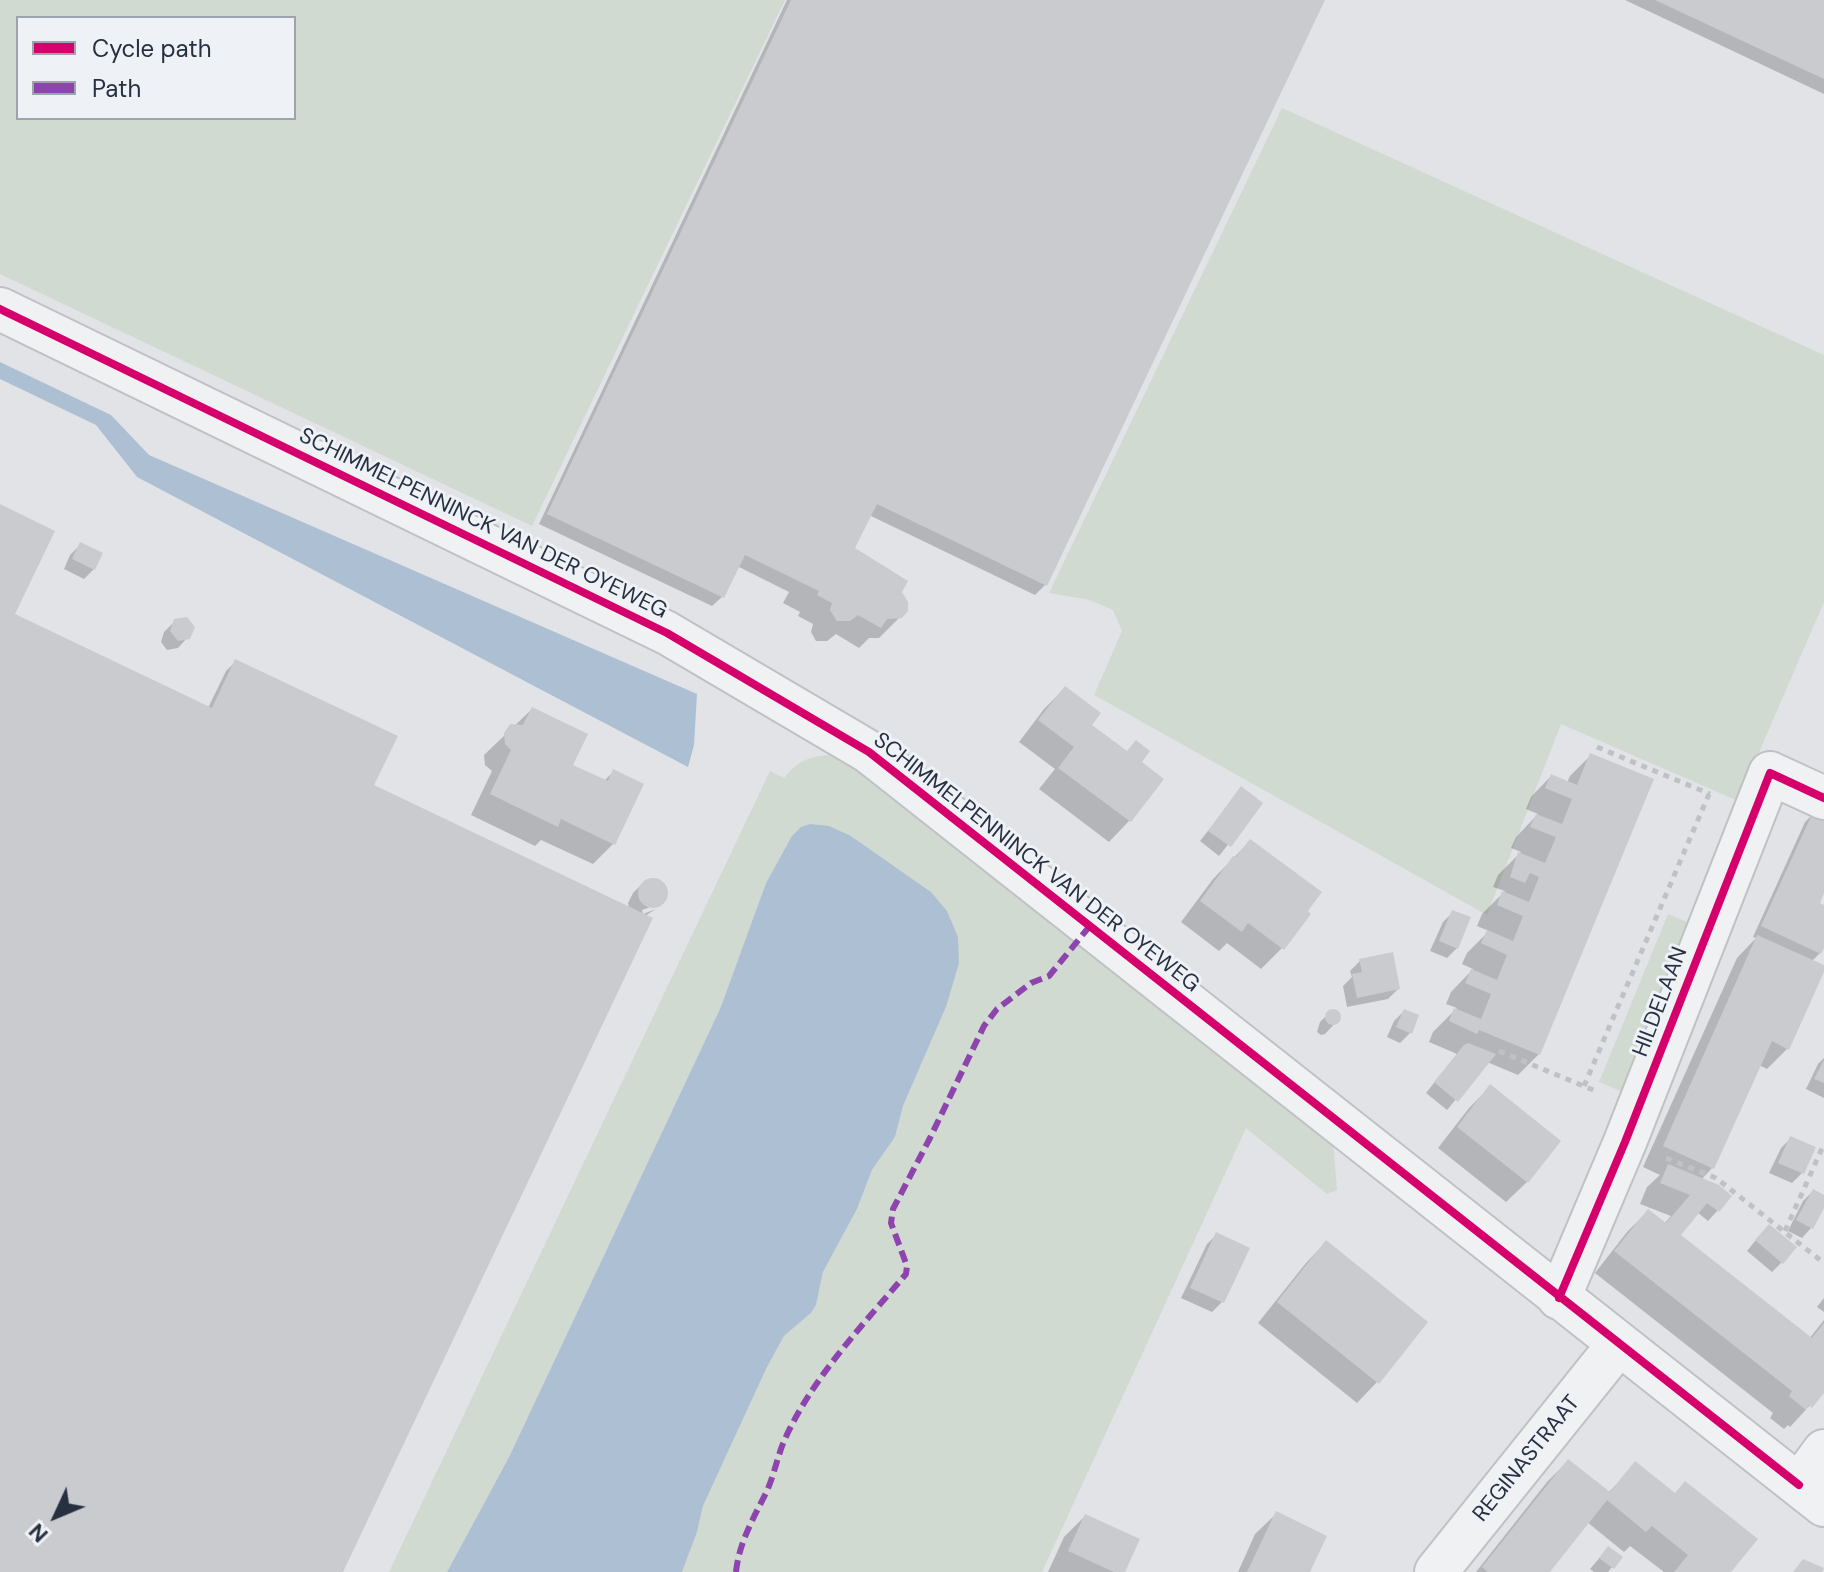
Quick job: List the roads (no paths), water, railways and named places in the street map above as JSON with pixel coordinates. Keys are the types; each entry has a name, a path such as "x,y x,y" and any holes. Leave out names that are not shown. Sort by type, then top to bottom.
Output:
{"street":[{"name":"SCHIMMELPENNINCK VAN DER OYEWEG","path":"0,309 667,633 869,752 1811,1495"},
{"name":"HILDELAAN","path":"1559,1298 1632,1125 1770,773 1824,798"},
{"name":"REGINASTRAAT","path":"1436,1572 1618,1345"},
{"path":"1811,1495 1824,1451"}],"water":[{"path":"0,362 111,415 149,455 697,694 694,745 688,767 137,477 96,425 0,379"},
{"path":"810,824 829,826 851,836 931,892 947,911 958,937 959,963 946,1007 903,1106 895,1137 872,1170 857,1209 823,1272 816,1305 784,1336 767,1367 703,1506 682,1572 447,1572 509,1457 720,1009 766,883 792,836 801,827"}]}
